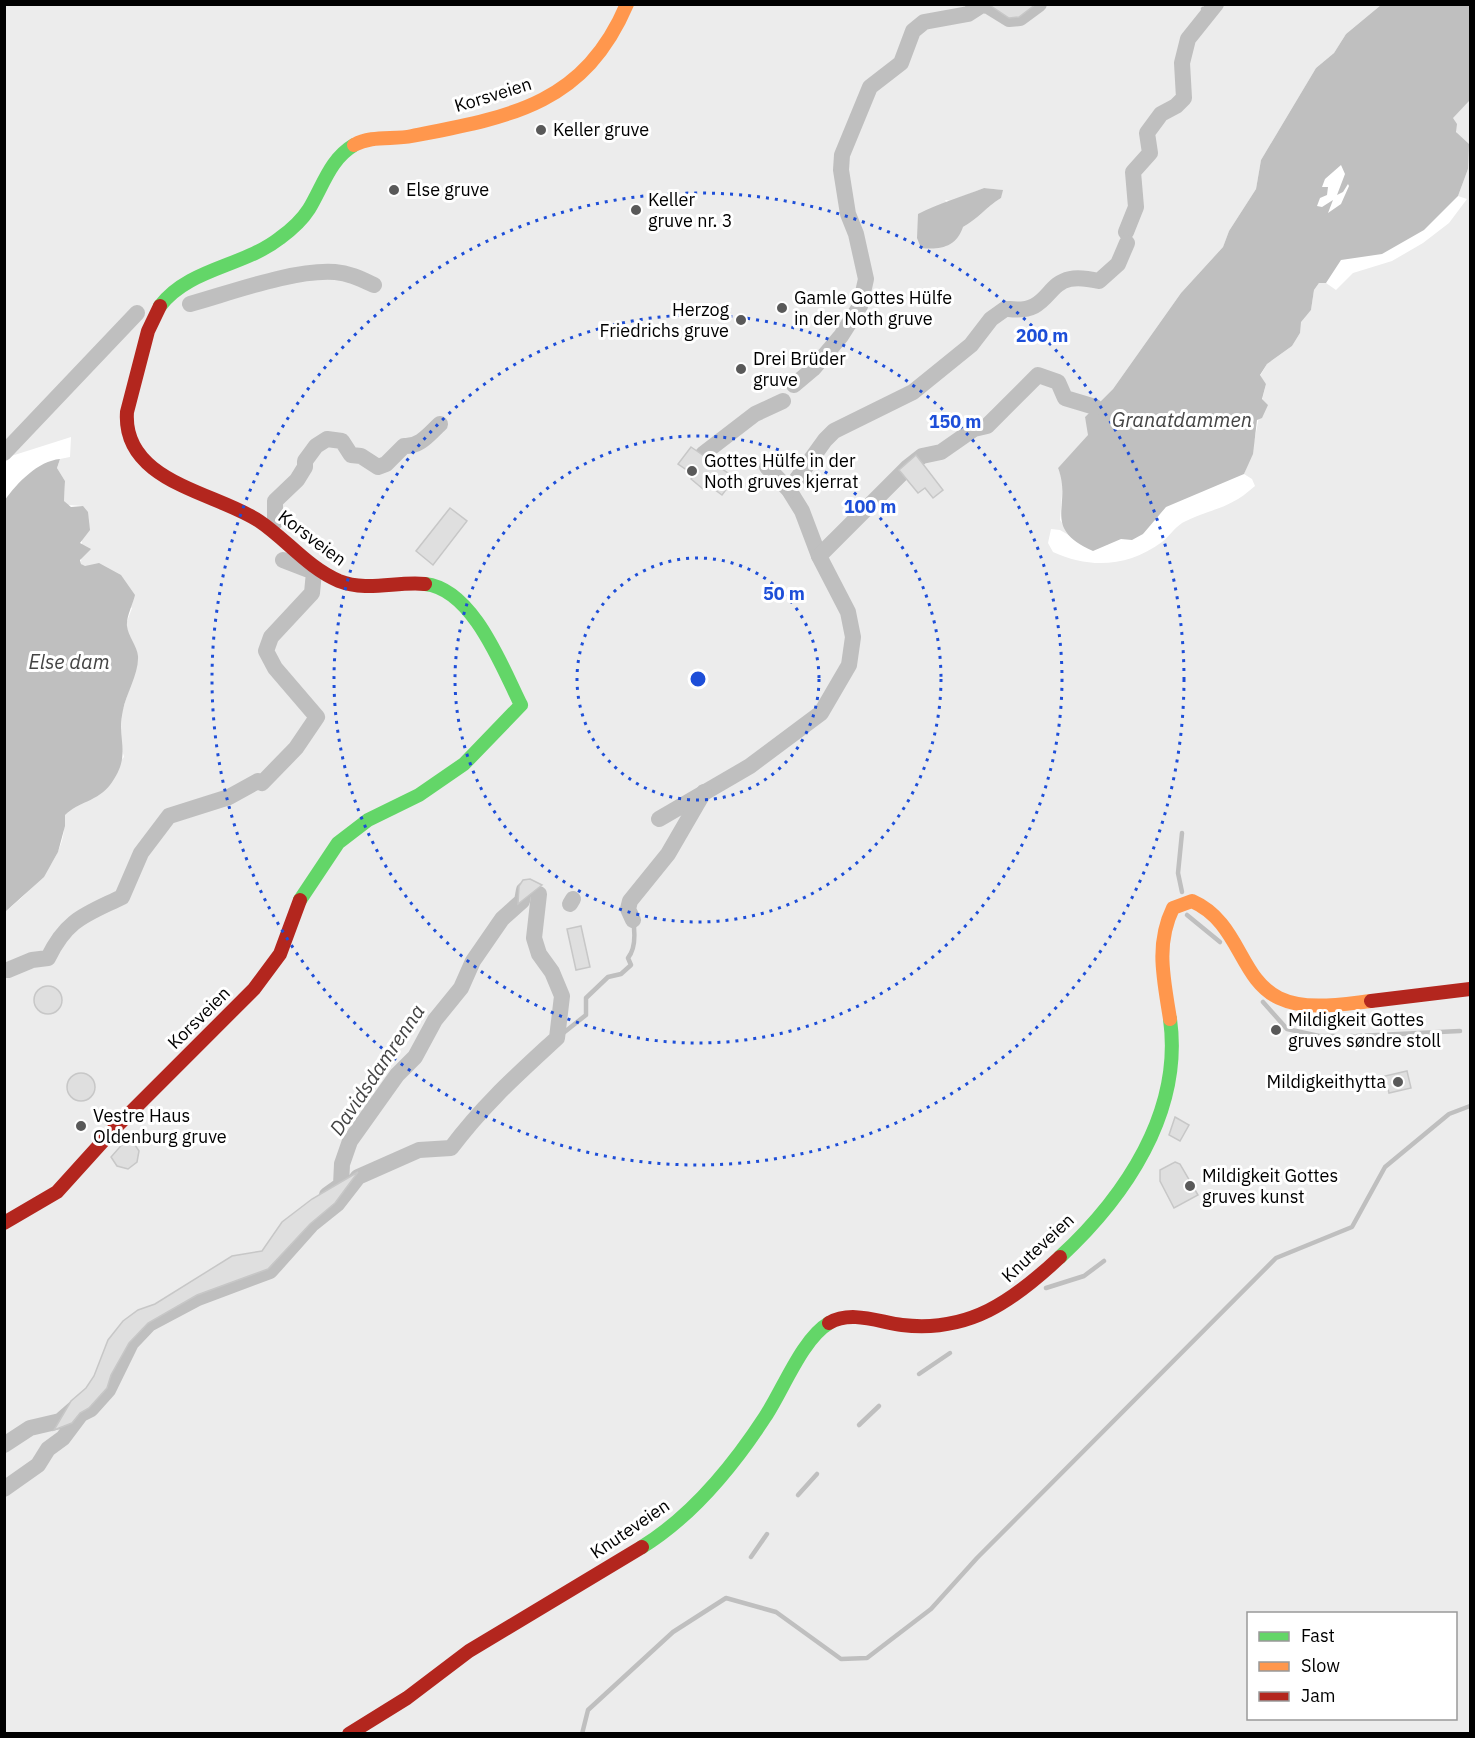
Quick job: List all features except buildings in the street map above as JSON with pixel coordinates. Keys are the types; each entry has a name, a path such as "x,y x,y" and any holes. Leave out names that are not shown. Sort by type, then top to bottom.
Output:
{"street":[{"name":"Korsveien","path":"4,1223 57,1192 114,1129 254,989 280,954 300,900 338,843 368,820 419,795 464,764 521,705 465,604 444,589 412,582 361,586 340,581 320,569 275,531 249,515 161,474 143,458 127,424 129,404 150,327 157,311 168,297 200,276 279,240 304,215 338,157 359,142 405,137 497,116 544,99 567,87 586,70 606,44 627,4"},
{"name":"Knuteveien","path":"349,1734 406,1698 469,1651 651,1541 682,1518 717,1481 765,1418 814,1335 826,1324 846,1317 858,1316 897,1325 947,1326 979,1317 1023,1290 1079,1237 1106,1208 1131,1174 1164,1098 1173,1053 1162,937 1173,908 1192,901 1209,909 1229,931 1257,979 1266,989 1289,1002 1315,1005 1470,989"}],"shaded area":[{"path":"5,5 1381,5 1346,34 1334,53 1316,68 1261,160 1256,189 1229,231 1223,247 1181,293 1113,389 1085,417 1089,435 1058,468 1063,482 1060,520 1072,537 1060,530 1051,529 1048,543 1053,552 1081,561 1109,563 1122,561 1149,550 1162,542 1182,523 1237,500 1255,486 1252,479 1244,474 1254,441 1266,384 1260,376 1267,364 1292,346 1300,333 1300,322 1311,310 1314,290 1319,283 1326,283 1336,290 1353,273 1392,261 1423,243 1449,223 1467,199 1458,196 1468,169 1452,118 1470,100 1470,1733 5,1733 5,912 27,893 55,858 64,830 64,815 73,806 80,805 124,757 121,745 122,712 135,671 126,624 132,608 81,564 83,506 67,505 64,501 65,481 57,468 60,459 70,457 71,437 5,458","holes":["984,188 1002,190 1001,198 963,227 945,200 951,201"]}],"water":[{"name":"Granatdammen","path":"1381,5 1470,5 1470,100 1453,118 1457,124 1456,132 1469,144 1468,169 1458,196 1424,230 1382,254 1341,260 1326,283 1319,283 1314,290 1311,310 1301,322 1300,333 1292,346 1267,364 1260,375 1266,384 1262,399 1268,405 1262,418 1257,420 1253,454 1244,474 1166,507 1143,534 1132,540 1121,539 1093,551 1067,533 1063,524 1062,481 1058,468 1088,435 1085,417 1113,389 1181,293 1223,247 1229,231 1256,189 1261,160 1316,68 1334,53 1346,34","holes":["1341,165 1345,174 1337,195 1343,192 1348,184 1349,186 1341,204 1328,213 1333,200 1322,207 1317,206 1320,198 1327,195 1328,187 1322,187 1325,179"]},
{"path":"984,188 1003,190 1001,198 963,227 952,243 941,248 921,248 917,238 918,214"},
{"name":"Else dam","path":"60,459 57,468 65,481 64,501 71,507 83,506 88,512 90,530 80,543 91,549 80,560 81,564 85,566 99,563 121,575 135,595 127,626 137,652 138,663 123,710 122,756 117,774 105,790 65,815 65,826 58,852 44,877 5,912 5,500 36,468"}],"waterway":[{"path":"794,385 813,369 841,336 860,306 866,279 856,234 848,214 841,170 842,155 870,87 901,63 913,31 924,22 968,14 982,5 988,6 1009,19 1020,18 1039,4"},
{"path":"1126,232 1136,207 1133,172 1150,153 1147,133 1161,114 1176,106 1184,98 1182,63 1188,39 1216,4"},
{"path":"1203,9 1208,15"},
{"path":"1009,309 1031,307 1039,303 1055,286 1070,279 1099,281 1118,264 1127,243"},
{"path":"190,304 282,278 319,272 345,274 374,285"},
{"path":"789,490 834,431 913,392 971,345 991,319 1005,309"},
{"path":"4,453 137,313"},
{"path":"659,819 750,766 821,713 849,665 853,637 848,612 819,556 908,467 922,456 941,452 974,429 987,426 1038,375 1058,382 1065,398 1095,407"},
{"path":"703,454 755,414 783,401"},
{"path":"275,522 275,501 297,480 305,467 305,461 316,446 327,439 342,441 351,455 361,456 378,467 386,464 404,446 410,446 424,439 440,424"},
{"path":"767,467 789,490 802,511 819,556"},
{"path":"8,970 32,960 48,958 70,926 87,914 122,897 141,853 169,816 229,797 258,781 262,783 296,748 317,717 275,668 266,651 271,637 312,593 314,572 283,560"},
{"path":"633,920 628,909 630,901 668,854 704,792"},
{"path":"1182,833 1178,873 1182,892"},
{"name":"Davidsdamrenna","path":"327,1195 341,1185 342,1164 350,1141 397,1075 415,1057 435,1020 461,988 473,961 502,919 522,901 524,890"},
{"path":"4,1489 38,1465 48,1449 63,1438 81,1414 91,1409 108,1390 131,1343 149,1324 198,1298 270,1271 312,1224 337,1204 358,1177 419,1150 451,1148 488,1104 557,1038 562,996 552,972 539,954 534,938 539,894"},
{"name":"Davidsdamrenna","path":"570,904 573,899"},
{"path":"1187,915 1220,942"},
{"path":"557,1038 586,1015 586,998 608,977 621,974 631,965 628,958 634,945 633,920"},
{"path":"1263,1002 1287,1029 1319,1036 1335,1036"},
{"path":"1357,1036 1460,1031"},
{"path":"582,1734 588,1710 673,1632 726,1598 776,1612 841,1659 867,1658 931,1609 977,1558 1276,1258 1352,1227 1385,1167 1449,1114 1470,1106"},
{"path":"1046,1288 1084,1276 1104,1261"},
{"path":"919,1374 950,1353"},
{"path":"859,1425 879,1406"},
{"name":"Davidsdamrenna","path":"4,1445 30,1428 60,1421 76,1407"},
{"path":"798,1495 817,1474"},
{"path":"751,1557 767,1534"}],"traffic: fast":[{"path":"160,306 186,283 250,256 288,232 309,209 333,165 354,145"},
{"path":"300,900 338,843 368,820 419,795 464,764 521,705 495,651 471,614 458,600 442,589 425,584"},
{"path":"1060,1257 1106,1208 1127,1180 1144,1150 1158,1119 1167,1087 1172,1053 1170,1019"},
{"path":"642,1547 678,1520 710,1489 765,1417 810,1341 829,1323"}],"traffic: slow":[{"path":"354,145 368,140 412,136 481,122 512,113 540,101 566,85 589,65 609,38 627,4"},
{"path":"1170,1019 1162,963 1164,935 1173,908 1192,901 1208,910 1220,922 1255,978 1279,998 1313,1005 1371,1001"}],"traffic: jam":[{"path":"160,306 148,331 127,412 129,436 139,454 155,470 175,482 259,521 317,569 339,581 360,586 425,584"},
{"path":"4,1223 57,1192 114,1129 254,989 280,954 300,900"},
{"path":"1371,1001 1470,989"},
{"path":"829,1323 846,1317 856,1317 902,1325 926,1326 969,1319 1007,1300 1060,1257"},
{"path":"349,1734 407,1698 469,1651 642,1547"}],"place":[{"name":"Keller gruve","path":"541,130"},
{"name":"Else gruve","path":"394,190"},
{"name":"Keller gruve nr. 3","path":"636,210"},
{"name":"Gamle Gottes Hülfe in der Noth gruve","path":"782,308"},
{"name":"Herzog Friedrichs gruve","path":"741,320"},
{"name":"Drei Brüder gruve","path":"741,369"},
{"name":"Gottes Hülfe in der Noth gruves kjerrat","path":"692,471"},
{"name":"Mildigkeit Gottes gruves søndre stoll","path":"1276,1030"},
{"name":"Mildigkeithytta","path":"1398,1082"},
{"name":"Vestre Haus Oldenburg gruve","path":"81,1126"},
{"name":"Mildigkeit Gottes gruves kunst","path":"1190,1186"}]}
